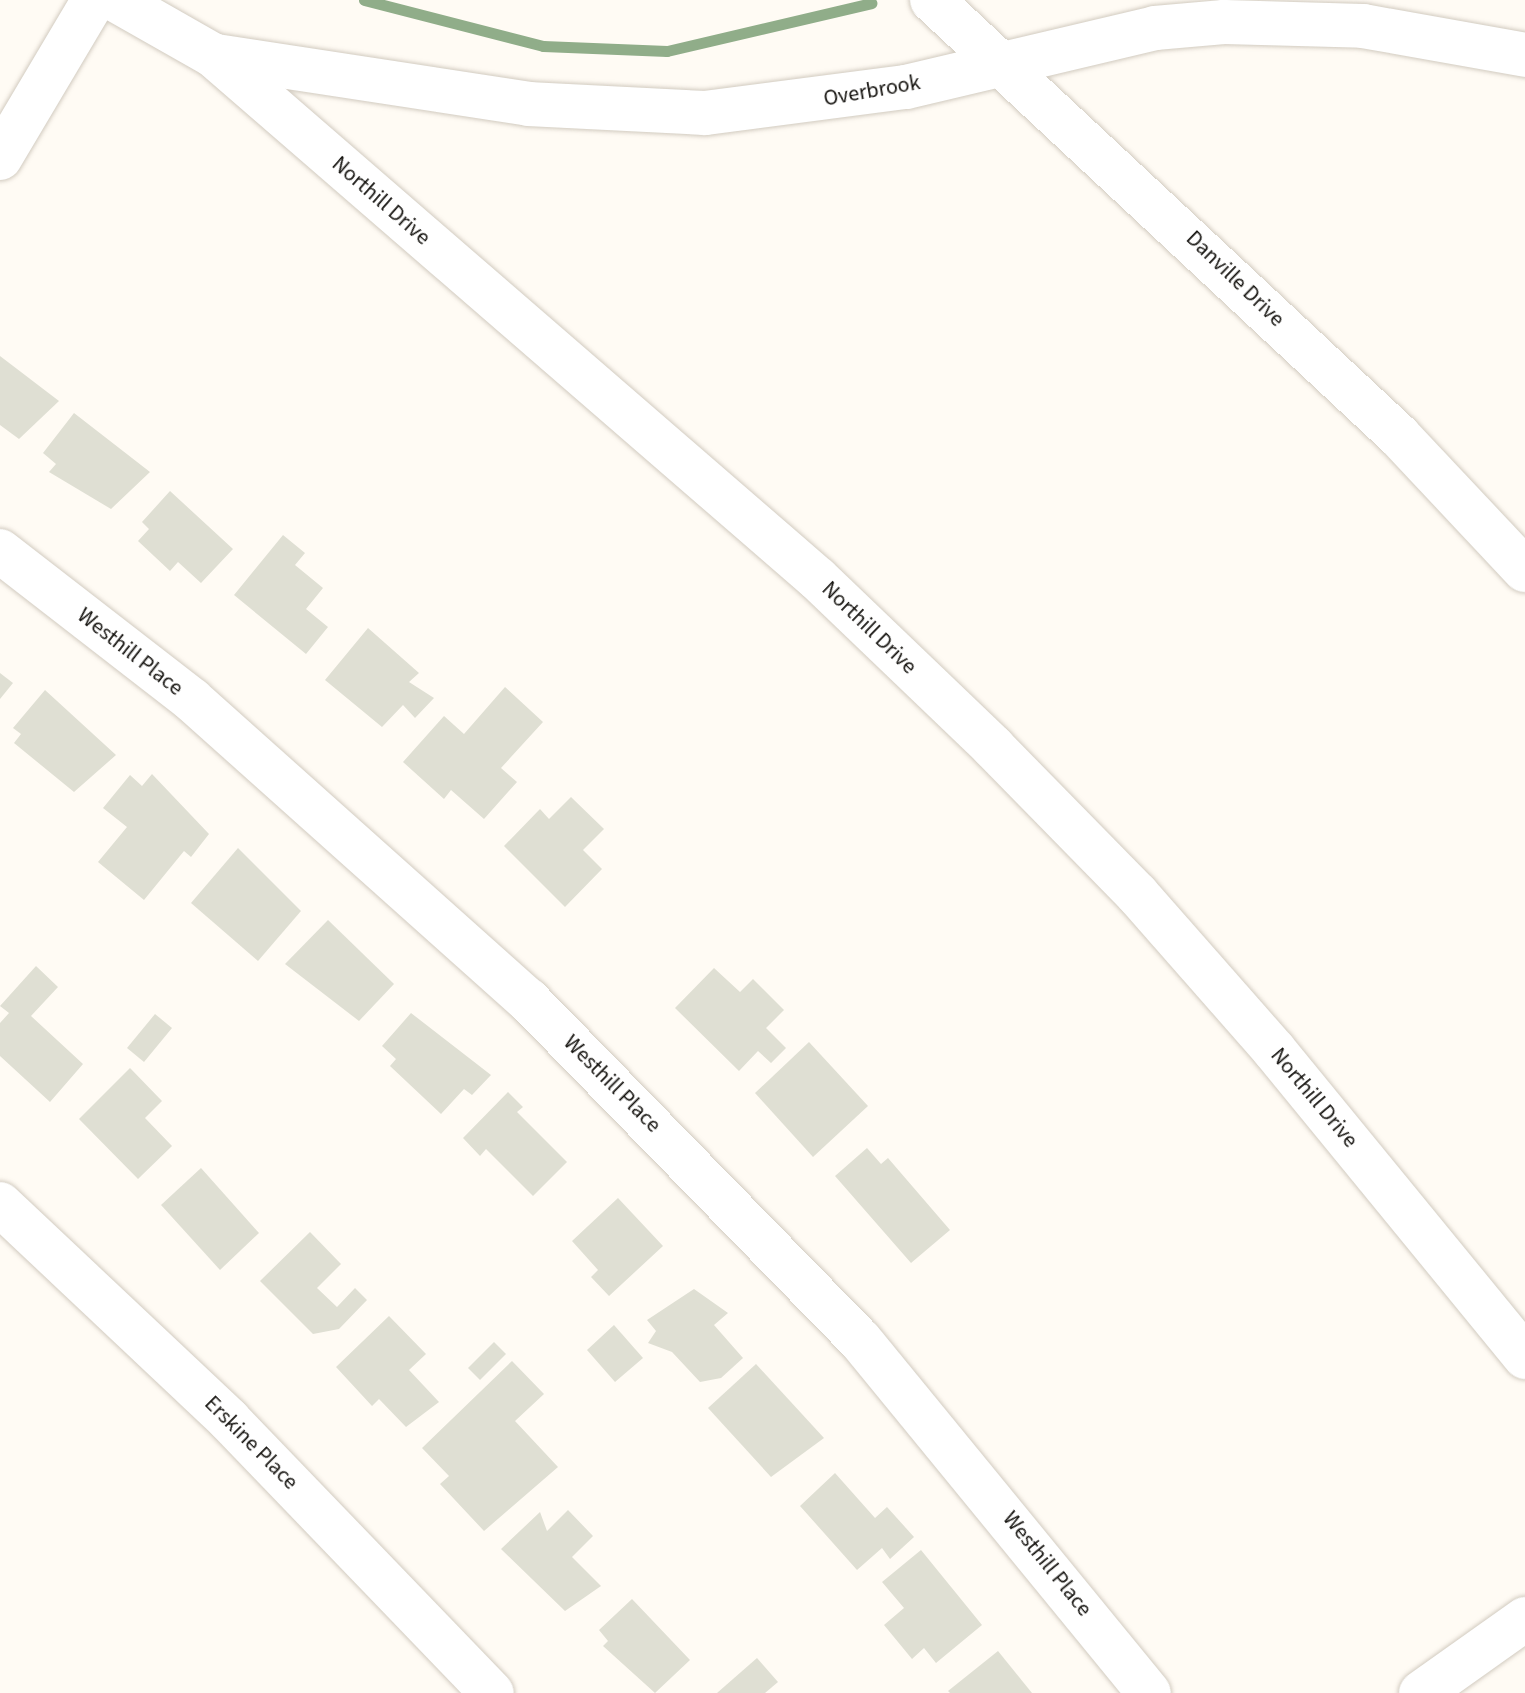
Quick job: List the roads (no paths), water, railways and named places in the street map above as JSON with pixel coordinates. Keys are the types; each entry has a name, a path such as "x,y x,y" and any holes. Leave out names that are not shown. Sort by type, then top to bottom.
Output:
{"street":[{"path":"0,158 94,0"},
{"name":"Northill Drive","path":"116,0 213,55 818,579 993,747 1263,1038 1525,1357"},
{"name":"Danville Drive","path":"932,0 1008,66 1399,436 1525,570"},
{"name":"Overbrook","path":"213,55 497,100 630,112 768,109 1008,66 1155,28 1224,22 1363,26 1525,55"},
{"name":"Westhill Place","path":"0,551 204,710 528,1000 860,1340 1149,1693"},
{"name":"Erskine Place","path":"0,1204 229,1420 492,1693"},
{"path":"1421,1693 1525,1619"}],"waterway":[{"path":"364,0 543,46 667,51 871,3"}]}
